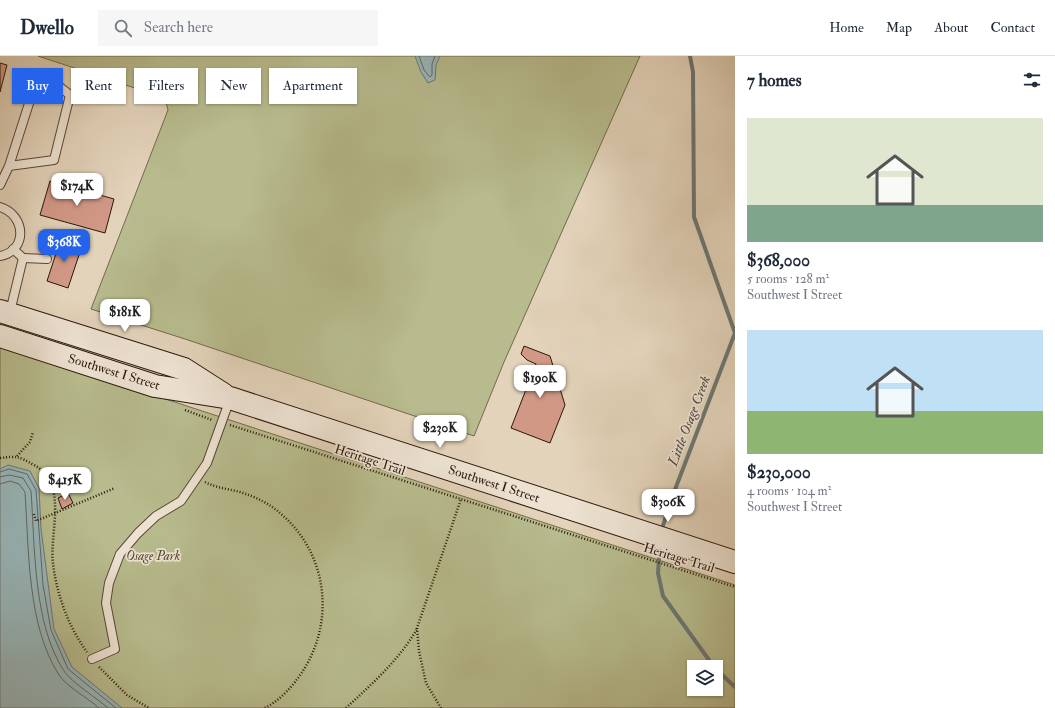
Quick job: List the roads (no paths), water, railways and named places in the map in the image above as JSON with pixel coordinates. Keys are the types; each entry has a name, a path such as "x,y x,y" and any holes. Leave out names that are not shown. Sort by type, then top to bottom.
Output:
{"main road":[{"name":"Southwest I Street","path":"5,312 184,369 230,398"},
{"name":"Southwest I Street","path":"0,336 155,386 230,398 735,562"}],"lane":[{"path":"0,185 9,166 32,94 42,85 56,84 70,95 54,160 9,166"},
{"path":"0,207 14,214 18,221 20,230 20,238 13,249 0,256"},
{"path":"13,249 23,258 47,259"},
{"path":"5,312 23,258"},
{"path":"92,659 115,649 106,603 109,582 120,554 156,516 181,501 207,463 230,398"}],"water":[{"path":"415,56 440,56 436,65 435,80 428,83 421,72"},
{"path":"8,465 30,471 39,488 41,529 54,629 72,667 122,708 0,708 0,469"}],"waterway":[{"name":"Little Osage Creek","path":"690,56 693,72 694,217 735,333"},
{"name":"Little Osage Creek","path":"661,532 671,500 735,333"},
{"name":"Little Osage Creek","path":"660,545 658,573 663,596 709,660"},
{"name":"Little Osage Creek","path":"723,676 735,687"}],"park label":[{"name":"Osage Park","path":"153,556"}]}
